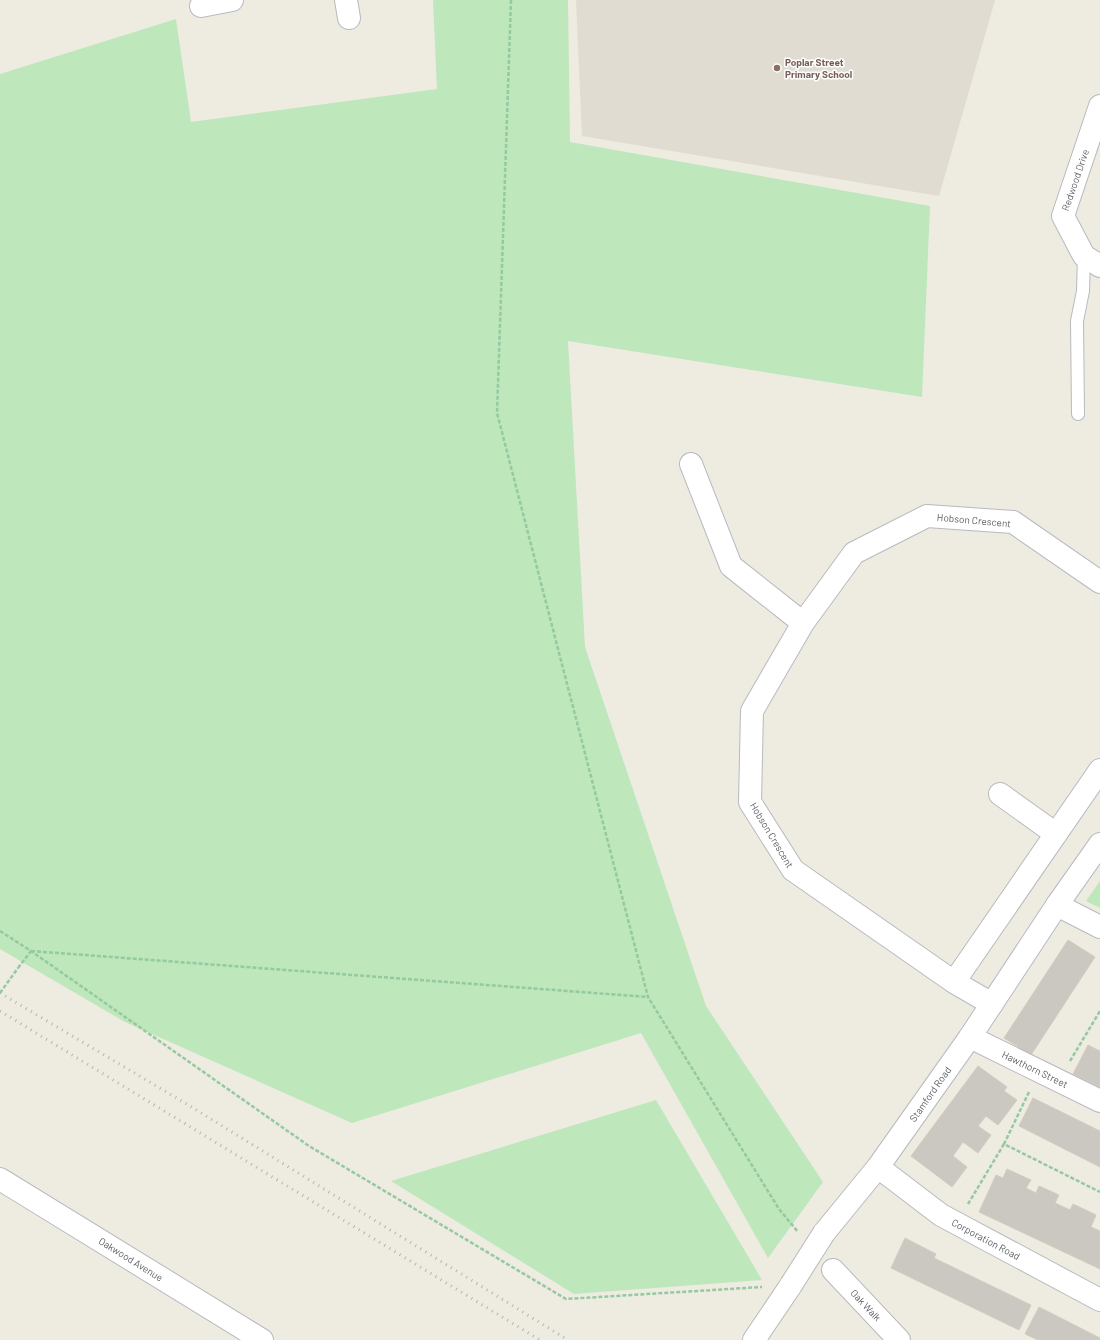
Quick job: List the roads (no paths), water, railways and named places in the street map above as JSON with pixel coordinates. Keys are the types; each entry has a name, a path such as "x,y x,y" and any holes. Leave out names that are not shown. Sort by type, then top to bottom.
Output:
{"street":[{"path":"201,6 232,0"},
{"name":"Redwood Drive","path":"1092,261 1063,216 1100,106"},
{"path":"691,464 731,566 803,623"},
{"name":"Hobson Crescent","path":"992,1004 954,982 793,870 750,802 752,711 803,623 854,553 928,516 1013,522 1100,582"},
{"path":"954,982 1100,770"},
{"path":"1000,794 1056,834"},
{"name":"Stamford Road","path":"754,1340 791,1285 814,1235 878,1167 970,1037 1100,844"},
{"path":"1057,906 1100,926"},
{"name":"Hawthorn Street","path":"970,1037 1100,1101"},
{"name":"Corporation Road","path":"878,1167 940,1215 1100,1300"},
{"name":"Oakwood Avenue","path":"0,1179 262,1340"},
{"name":"Oak Walk","path":"833,1270 899,1340"}],"lane":[{"path":"1078,414 1077,321 1082,291 1092,261"}],"railway":[{"path":"0,993 190,1106 568,1340"},
{"path":"0,1011 540,1340"}],"place":[{"name":"Poplar Street Primary School","path":"777,68"}]}
